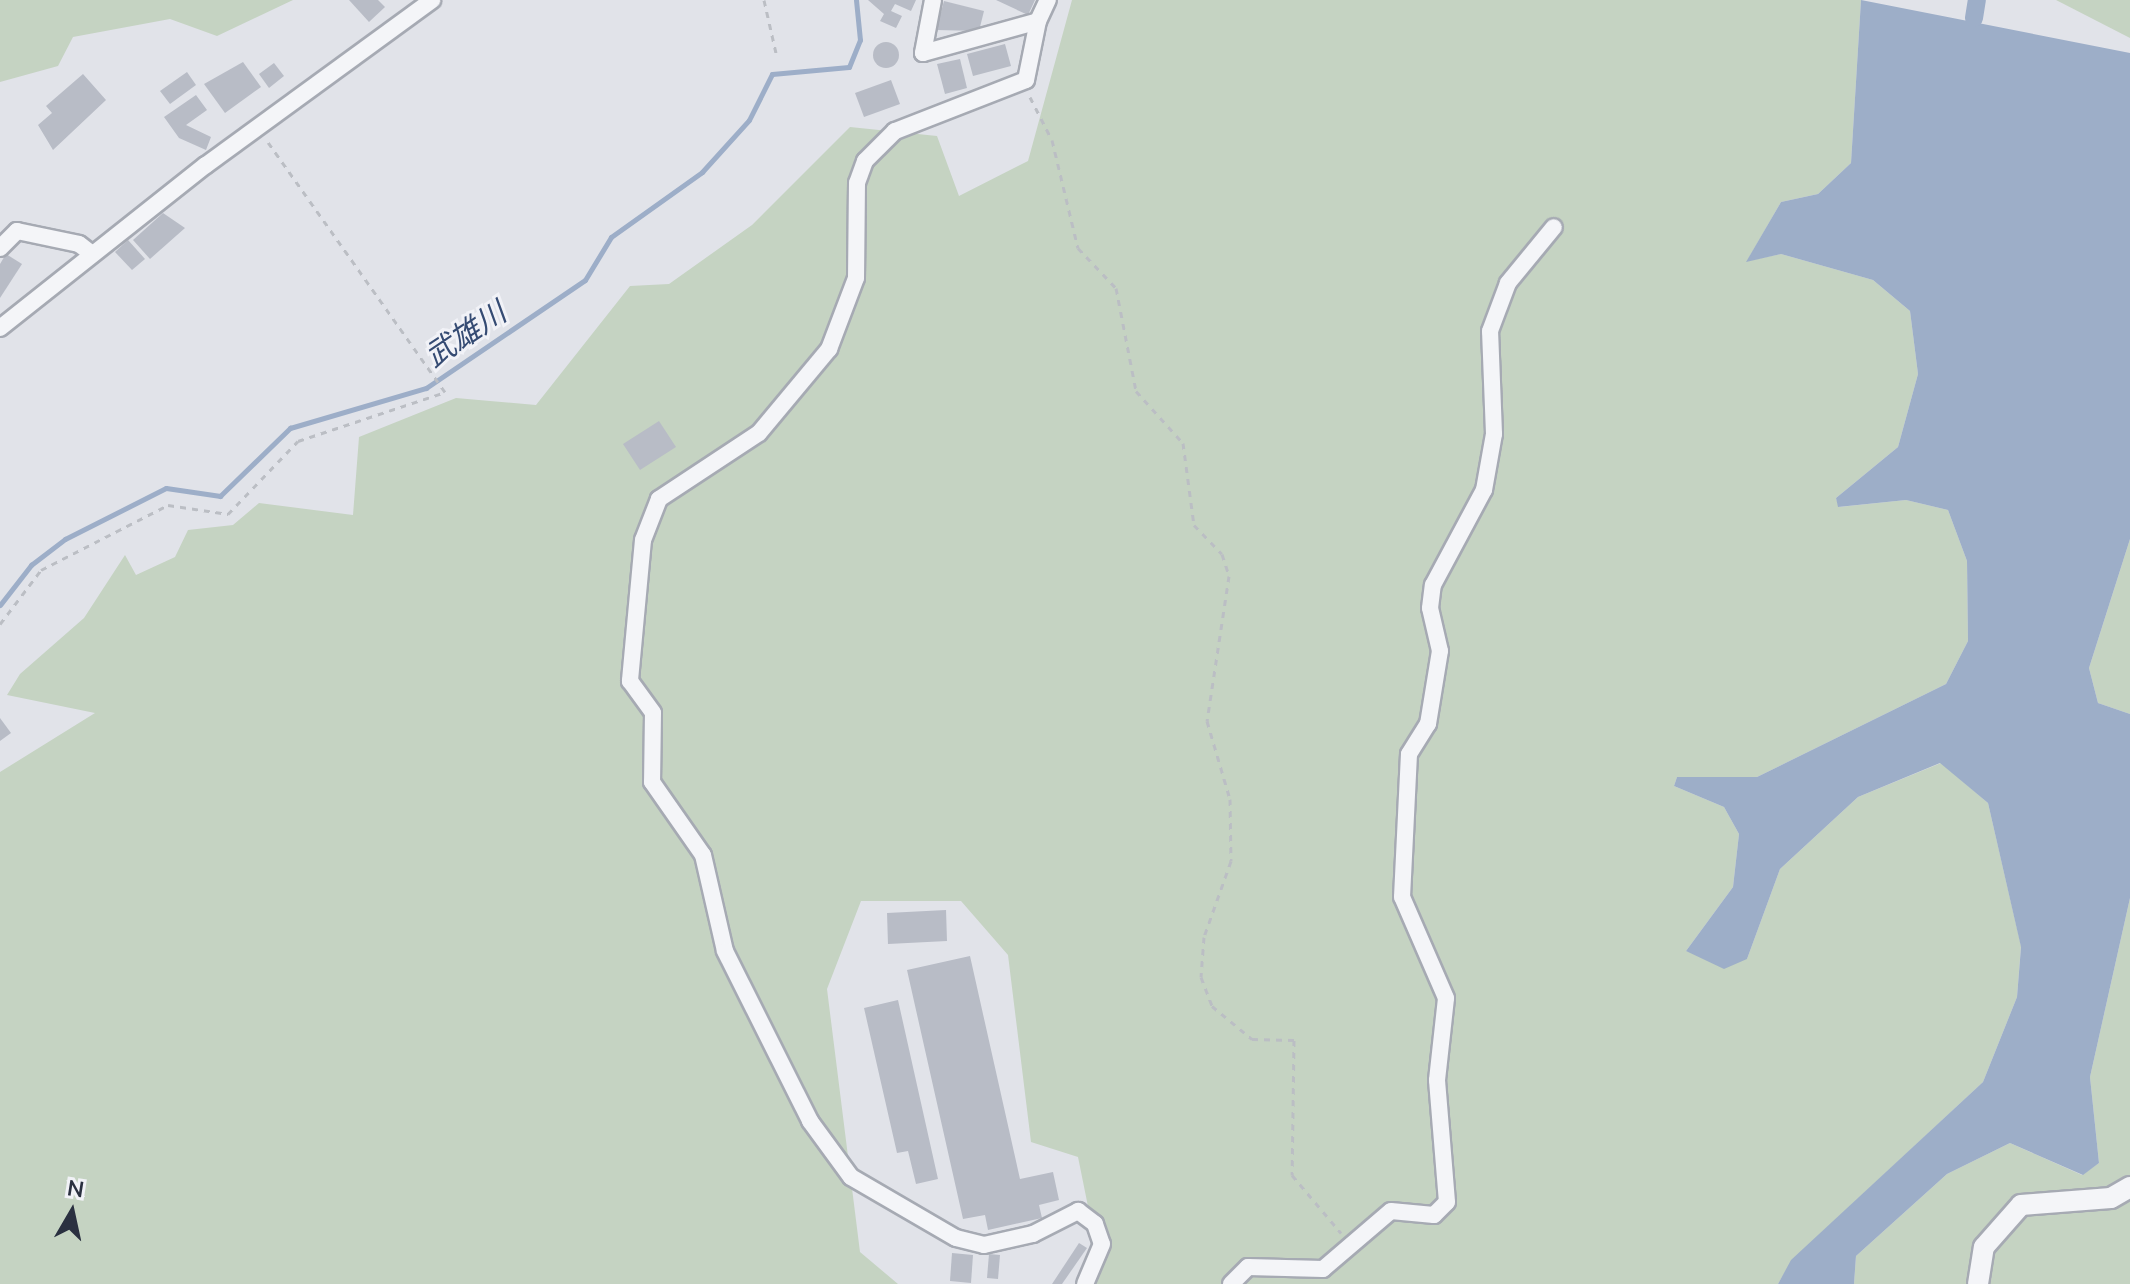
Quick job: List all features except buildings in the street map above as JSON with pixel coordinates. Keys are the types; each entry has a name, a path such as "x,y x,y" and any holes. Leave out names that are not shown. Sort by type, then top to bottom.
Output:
{"street":[{"path":"0,328 91,253 257,126 432,0"},
{"path":"933,0 923,53 1038,21"},
{"path":"1048,0 1038,21 1026,80 895,131 865,161 857,183 856,278 829,349 759,433 659,499 643,540 630,681 653,713 652,782 703,855 725,951 810,1121 851,1177 956,1238 984,1245 1033,1234 1078,1211 1095,1224 1102,1244 1085,1284"},
{"path":"1231,1284 1248,1267 1323,1269 1342,1259 1367,1224 1391,1211 1434,1215 1447,1202 1437,1080 1446,998 1402,897 1409,754 1428,724 1440,651 1433,585 1475,515 1489,462 1490,331 1508,283 1554,227"},
{"path":"0,248 17,231 79,244 91,253"},
{"path":"1978,1284 1984,1247 2021,1205 2111,1198 2130,1187"}],"path":[{"path":"764,0 776,53"},
{"path":"1026,80 1035,117 1052,140 1078,248 1116,288 1136,391 1183,443 1194,525 1222,554 1229,576 1207,721 1230,799 1231,861 1204,937 1201,977 1212,1006 1252,1039 1294,1040 1292,1175 1345,1238 1342,1259"},
{"path":"0,624 41,570 168,505 228,514 298,441 445,392 257,126"}],"green space":[{"path":"0,0 293,0 217,36 170,19 73,37 58,66 0,82"},
{"path":"1072,0 1861,0 1851,163 1818,194 1781,202 1747,261 1781,254 1873,280 1910,311 1918,374 1898,447 1836,498 1839,507 1906,500 1948,510 1967,561 1968,641 1946,684 1757,777 1677,777 1674,786 1724,807 1739,834 1733,887 1686,951 1747,959 1780,869 1858,797 1941,763 1988,803 2021,946 2017,997 1983,1082 1792,1260 1778,1284 1075,1284 1097,1251 1078,1157 1031,1142 1008,955 961,901 861,901 827,989 860,1252 898,1284 0,1284 0,772 95,713 7,695 20,674 84,618 125,555 136,575 175,557 188,530 233,525 259,503 353,515 359,437 456,398 536,405 630,286 669,284 752,225 850,127 937,136 959,196 1028,161"},
{"path":"2056,0 2130,0 2130,38"},
{"path":"2130,539 2130,714 2098,703 2089,668"},
{"path":"2130,898 2130,1284 1854,1284 1856,1256 1947,1174 2010,1143 2082,1175 2099,1163 2090,1077"}],"water":[{"path":"1861,0 2130,53 2130,539 2089,668 2098,703 2130,714 2130,898 2090,1077 2099,1163 2083,1175 2010,1143 1947,1174 1856,1256 1854,1284 1778,1284 1791,1260 1983,1082 2017,997 2021,947 1988,803 1940,763 1858,797 1780,869 1747,959 1724,969 1686,951 1733,887 1739,834 1724,807 1674,786 1677,777 1757,777 1946,684 1968,641 1967,561 1948,510 1906,500 1838,507 1836,498 1898,447 1918,374 1910,311 1873,280 1781,254 1746,262 1781,202 1818,194 1851,163"}],"waterway":[{"name":"武雄川","path":"0,605 31,565 65,539 166,488 220,496 290,428 426,388 585,280 611,237 702,172 749,120 772,74 849,67 860,40 856,0"},
{"path":"1974,18 1977,0"}]}
